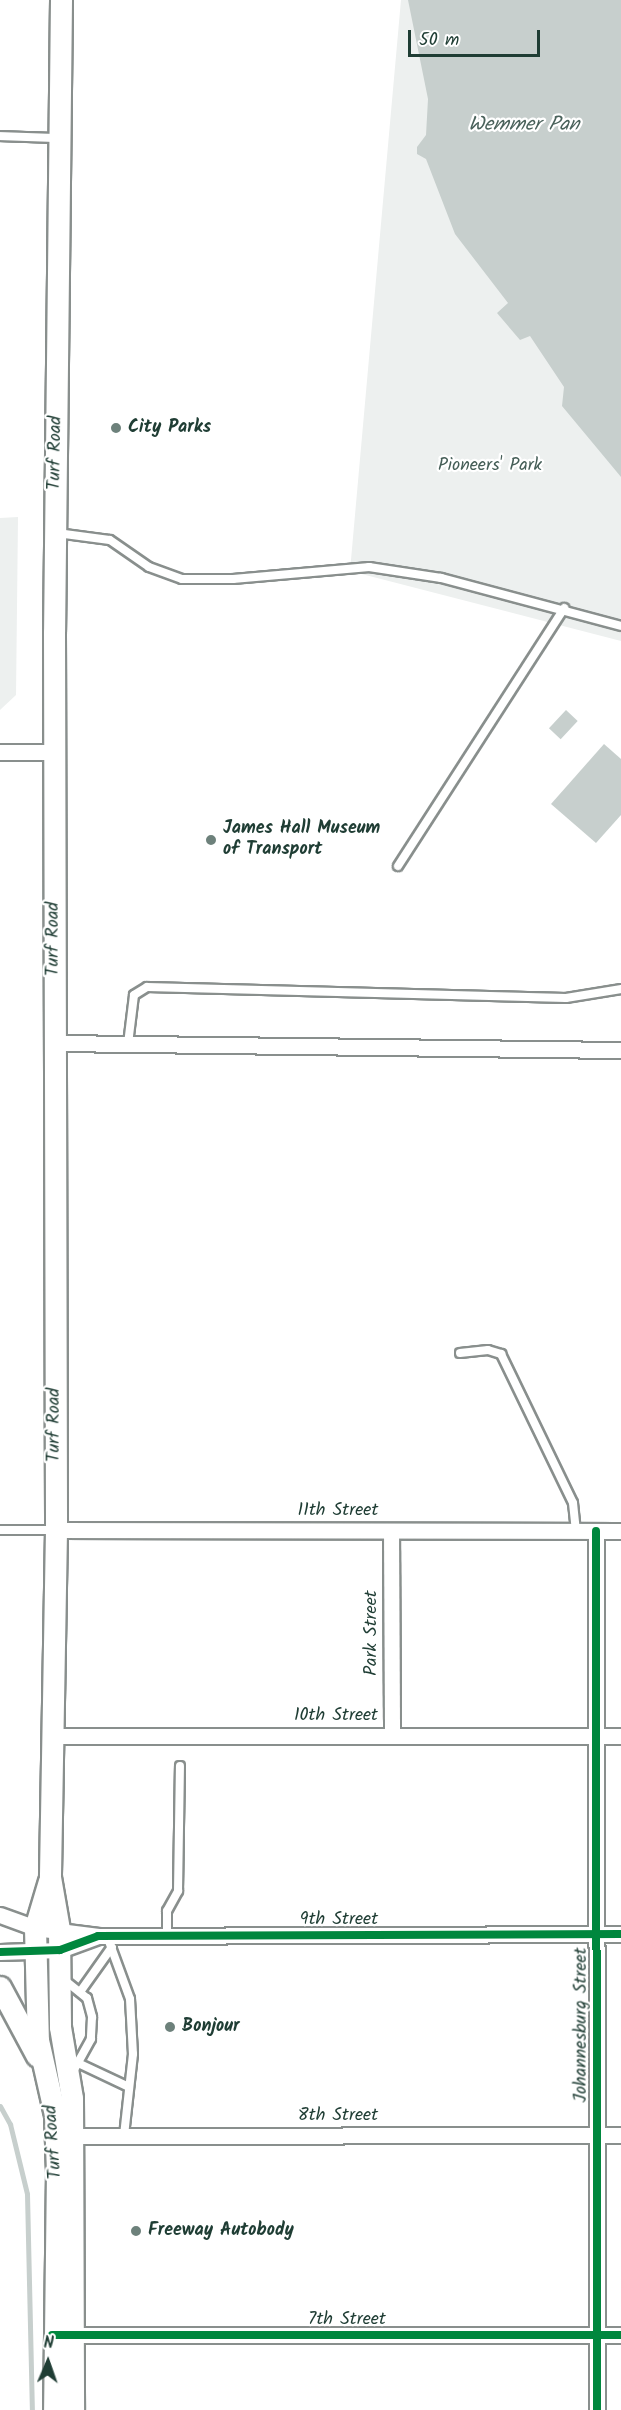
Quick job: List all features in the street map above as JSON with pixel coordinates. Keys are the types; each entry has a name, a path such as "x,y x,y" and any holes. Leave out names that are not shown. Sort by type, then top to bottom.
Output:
{"main road":[{"name":"Turf Road","path":"54,2410 63,2335 65,2136 73,2072 60,2027 59,1940 50,1877 56,1530 54,752 61,0"},
{"name":"Turf Road","path":"50,1877 35,1928 41,2061 65,2136"},
{"path":"0,1987 41,2061"},
{"name":"Turf Road","path":"63,2335 73,2410"}],"street":[{"path":"0,752 54,752"},
{"path":"55,1043 621,1050"},
{"name":"11th Street","path":"56,1530 621,1531"},
{"name":"Park Street","path":"391,1531 392,1736"},
{"name":"Johannesburg Street","path":"596,1531 597,2410"},
{"name":"10th Street","path":"52,1736 621,1736"},
{"path":"0,1915 59,1940"},
{"name":"9th Street","path":"59,1940 166,1936 621,1934"},
{"path":"0,1952 35,1952 59,1940"},
{"name":"8th Street","path":"65,2136 621,2136"},
{"name":"7th Street","path":"63,2335 621,2335"}],"lane":[{"path":"0,136 60,138"},
{"path":"55,533 110,540 156,571 182,579 233,579 369,567 441,578 564,608 621,626"},
{"path":"398,866 564,608"},
{"path":"128,1044 131,1003 134,995 147,987 555,998 599,995 621,989"},
{"path":"460,1353 488,1350 501,1354 573,1503 576,1531"},
{"path":"0,1530 56,1530"},
{"path":"166,1936 167,1911 178,1891 180,1766"},
{"path":"80,1992 106,1940"},
{"path":"106,1940 130,1999 133,2054 124,2136"},
{"path":"59,1976 87,1998 92,2017 91,2039 73,2072 129,2087"}],"shaded area":[{"name":"Pioneers' Park","path":"401,0 621,0 621,641 350,571"},
{"path":"18,517 16,695 0,710 0,518"}],"water":[{"name":"Wemmer Pan","path":"408,0 621,0 621,477 562,406 564,387 530,336 520,340 497,313 508,303 455,234 426,159 417,154 417,147 426,135 428,99"},
{"path":"566,710 578,721 561,739 549,728"},
{"path":"604,744 621,759 621,815 596,843 551,804"}],"waterway":[{"path":"0,2106 10,2124 27,2194 32,2410"}],"cycle path":[{"path":"596,1531 597,2410"},
{"path":"0,1952 60,1950 98,1936 621,1934"},
{"path":"52,2335 621,2335"}],"place":[{"name":"City Parks","path":"116,428"},
{"name":"James Hall Museum of Transport","path":"211,840"},
{"name":"Bonjour","path":"170,2027"},
{"name":"Freeway Autobody","path":"136,2231"}]}
